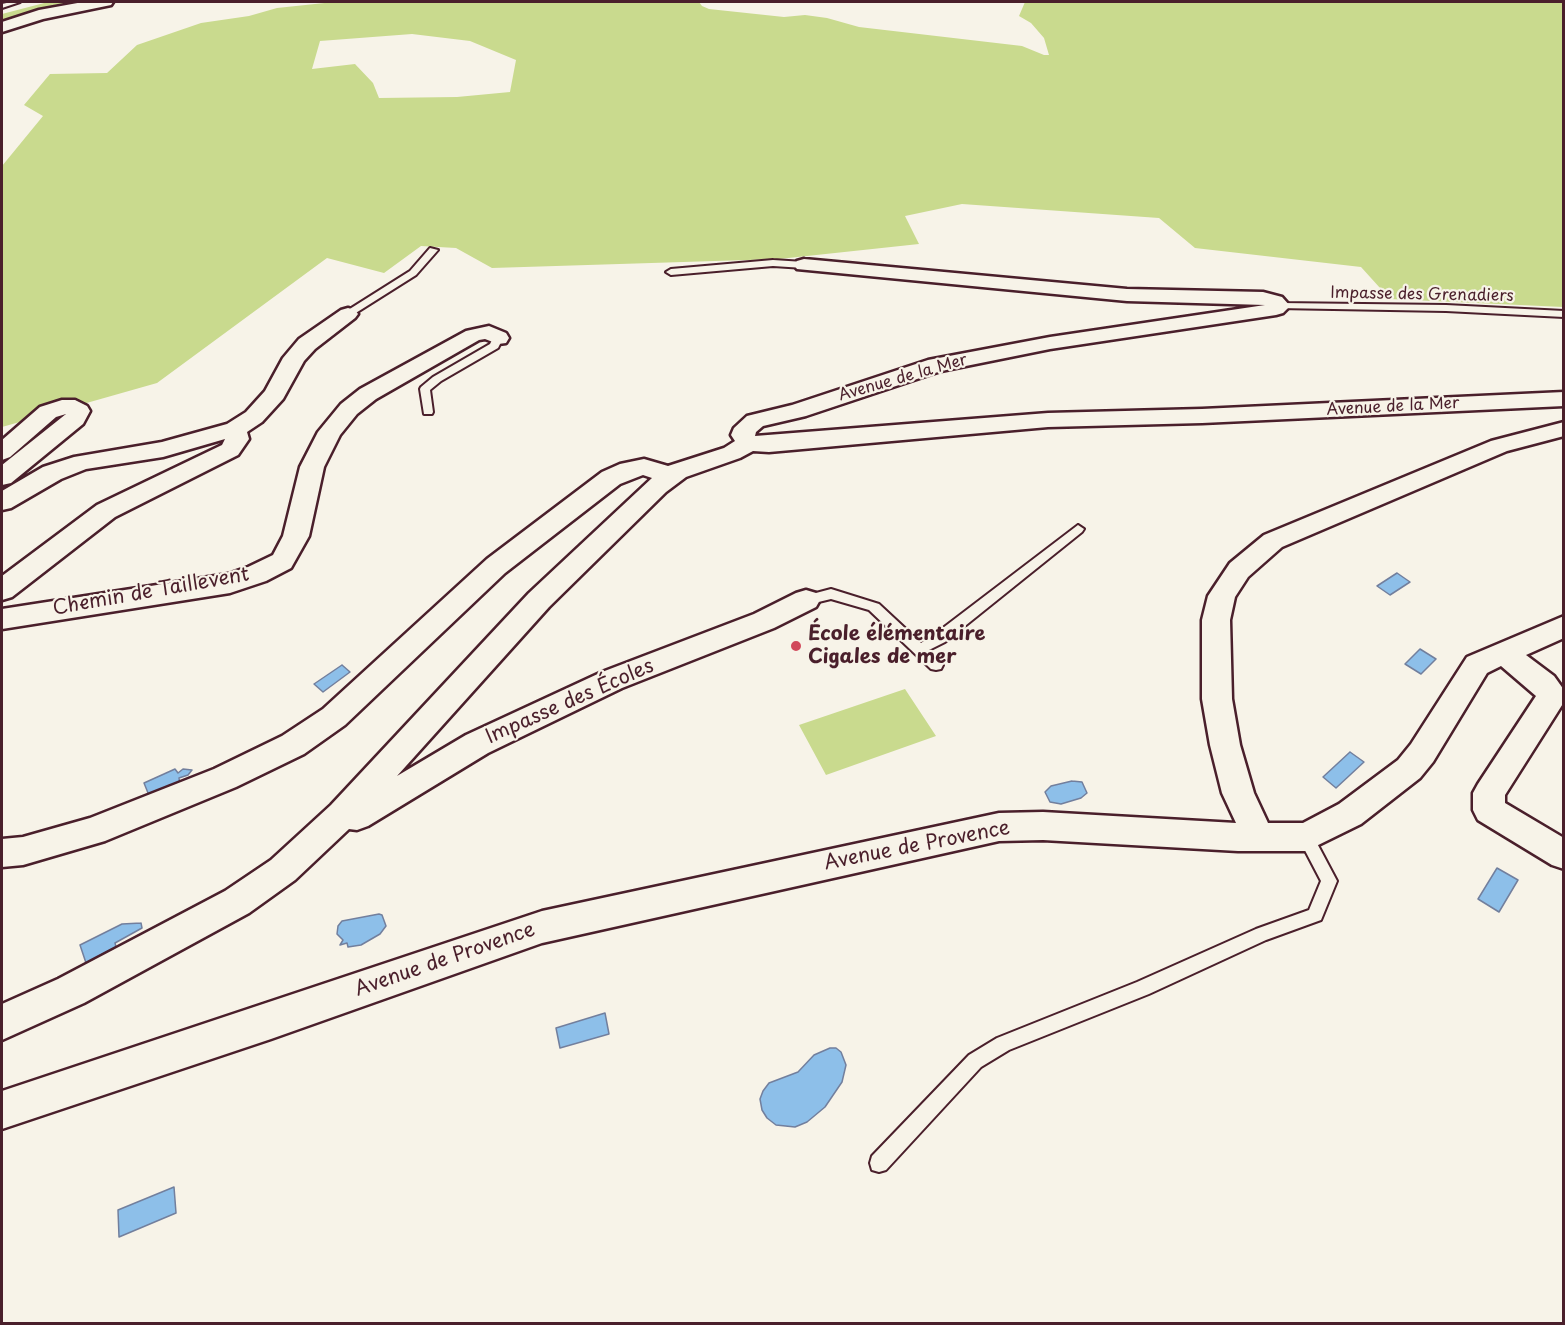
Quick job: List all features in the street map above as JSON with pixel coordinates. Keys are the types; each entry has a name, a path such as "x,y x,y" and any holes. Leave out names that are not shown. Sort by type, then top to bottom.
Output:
{"main road":[{"path":"2,18 68,2"},
{"path":"2,27 39,15 105,2"}],"street":[{"path":"804,265 1127,295 1263,298 1275,301 1280,306"},
{"name":"Avenue de la Mer","path":"1280,306 1276,309 1050,343 936,365 798,411 755,421 746,428 743,435 748,442 770,444 1048,420 1214,416 1468,402 1526,403 1563,399"},
{"path":"2,502 52,472 82,462 163,449 235,429 254,417 275,394 294,358 307,344 348,314"},
{"name":"Chemin de Taillevent","path":"2,619 230,583 257,574 282,561 296,536 312,467 330,432 349,409 368,394 473,335 489,332 498,338"},
{"path":"2,452 48,412 62,407 75,407 79,411 75,419 2,477"},
{"path":"2,590 106,511 230,450 237,439 235,429"},
{"path":"1252,825 1225,745 1217,699 1216,620 1222,596 1239,570 1273,541 1499,446 1563,429"},
{"path":"2,1022 70,991 237,902 283,870 342,815 539,600 674,473 732,453 748,442"},
{"path":"2,853 23,851 94,831 225,778 293,745 334,717 496,566 611,478 629,470 644,467 674,473"},
{"name":"Impasse des Écoles","path":"342,815 357,816 477,744 602,685 764,621 806,600"},
{"name":"Avenue de Provence","path":"2,1110 271,1021 542,927 999,827 1252,825 1306,837 1350,814 1409,769 1422,753 1477,665 1563,626"},
{"path":"1504,653 1544,684 1552,696 1489,794 1489,810 1563,855"}],"lane":[{"path":"2,3 17,2"},
{"path":"348,314 412,273 432,250"},
{"path":"671,272 773,263 804,265"},
{"name":"Impasse des Grenadiers","path":"1280,306 1446,308 1563,314"},
{"path":"428,412 425,389 437,378 494,346 498,338"},
{"path":"920,649 940,638 1078,529"},
{"path":"806,600 831,594 874,607 936,665"},
{"path":"879,1163 975,1061 1003,1044 1143,988 1262,934 1315,915 1329,881 1306,837"}],"green space":[{"path":"48,2 122,2 82,9 2,31 2,14"},
{"path":"334,2 699,2 709,9 784,17 805,15 827,18 859,27 1022,46 1049,55 1044,38 1031,23 1019,16 1025,2 1563,2 1563,307 1390,299 1361,267 1195,248 1159,218 962,204 905,216 919,244 779,259 492,268 456,248 421,246 384,273 327,258 157,383 2,427 2,166 43,116 24,105 50,74 107,73 137,45 201,23 249,16 277,8","holes":["412,34 470,41 516,60 510,92 457,97 379,98 373,83 355,64 312,69 320,41"]},
{"path":"905,689 936,736 826,775 799,725"}],"water":[{"path":"1397,573 1410,582 1390,595 1377,586"},
{"path":"1420,649 1436,659 1421,674 1405,664"},
{"path":"342,665 350,672 323,692 314,684"},
{"path":"1350,752 1364,762 1336,788 1323,777"},
{"path":"175,769 178,773 183,769 192,770 188,775 179,778 180,785 150,798 144,783"},
{"path":"1072,781 1082,782 1087,793 1081,798 1061,804 1050,802 1045,792 1051,786"},
{"path":"1497,868 1518,880 1499,912 1478,899"},
{"path":"382,915 386,926 380,934 361,945 348,947 347,943 340,945 343,940 337,934 338,926 342,921"},
{"path":"141,923 142,928 115,943 116,947 86,963 80,945 122,924"},
{"path":"605,1013 609,1034 560,1048 556,1028"},
{"path":"830,1048 836,1048 841,1052 846,1065 842,1082 825,1107 807,1122 795,1127 776,1125 767,1118 762,1110 760,1099 769,1083 798,1072 814,1055"},
{"path":"174,1187 176,1213 119,1237 118,1210"}],"place":[{"name":"École élémentaire Cigales de mer","path":"796,646"}]}
